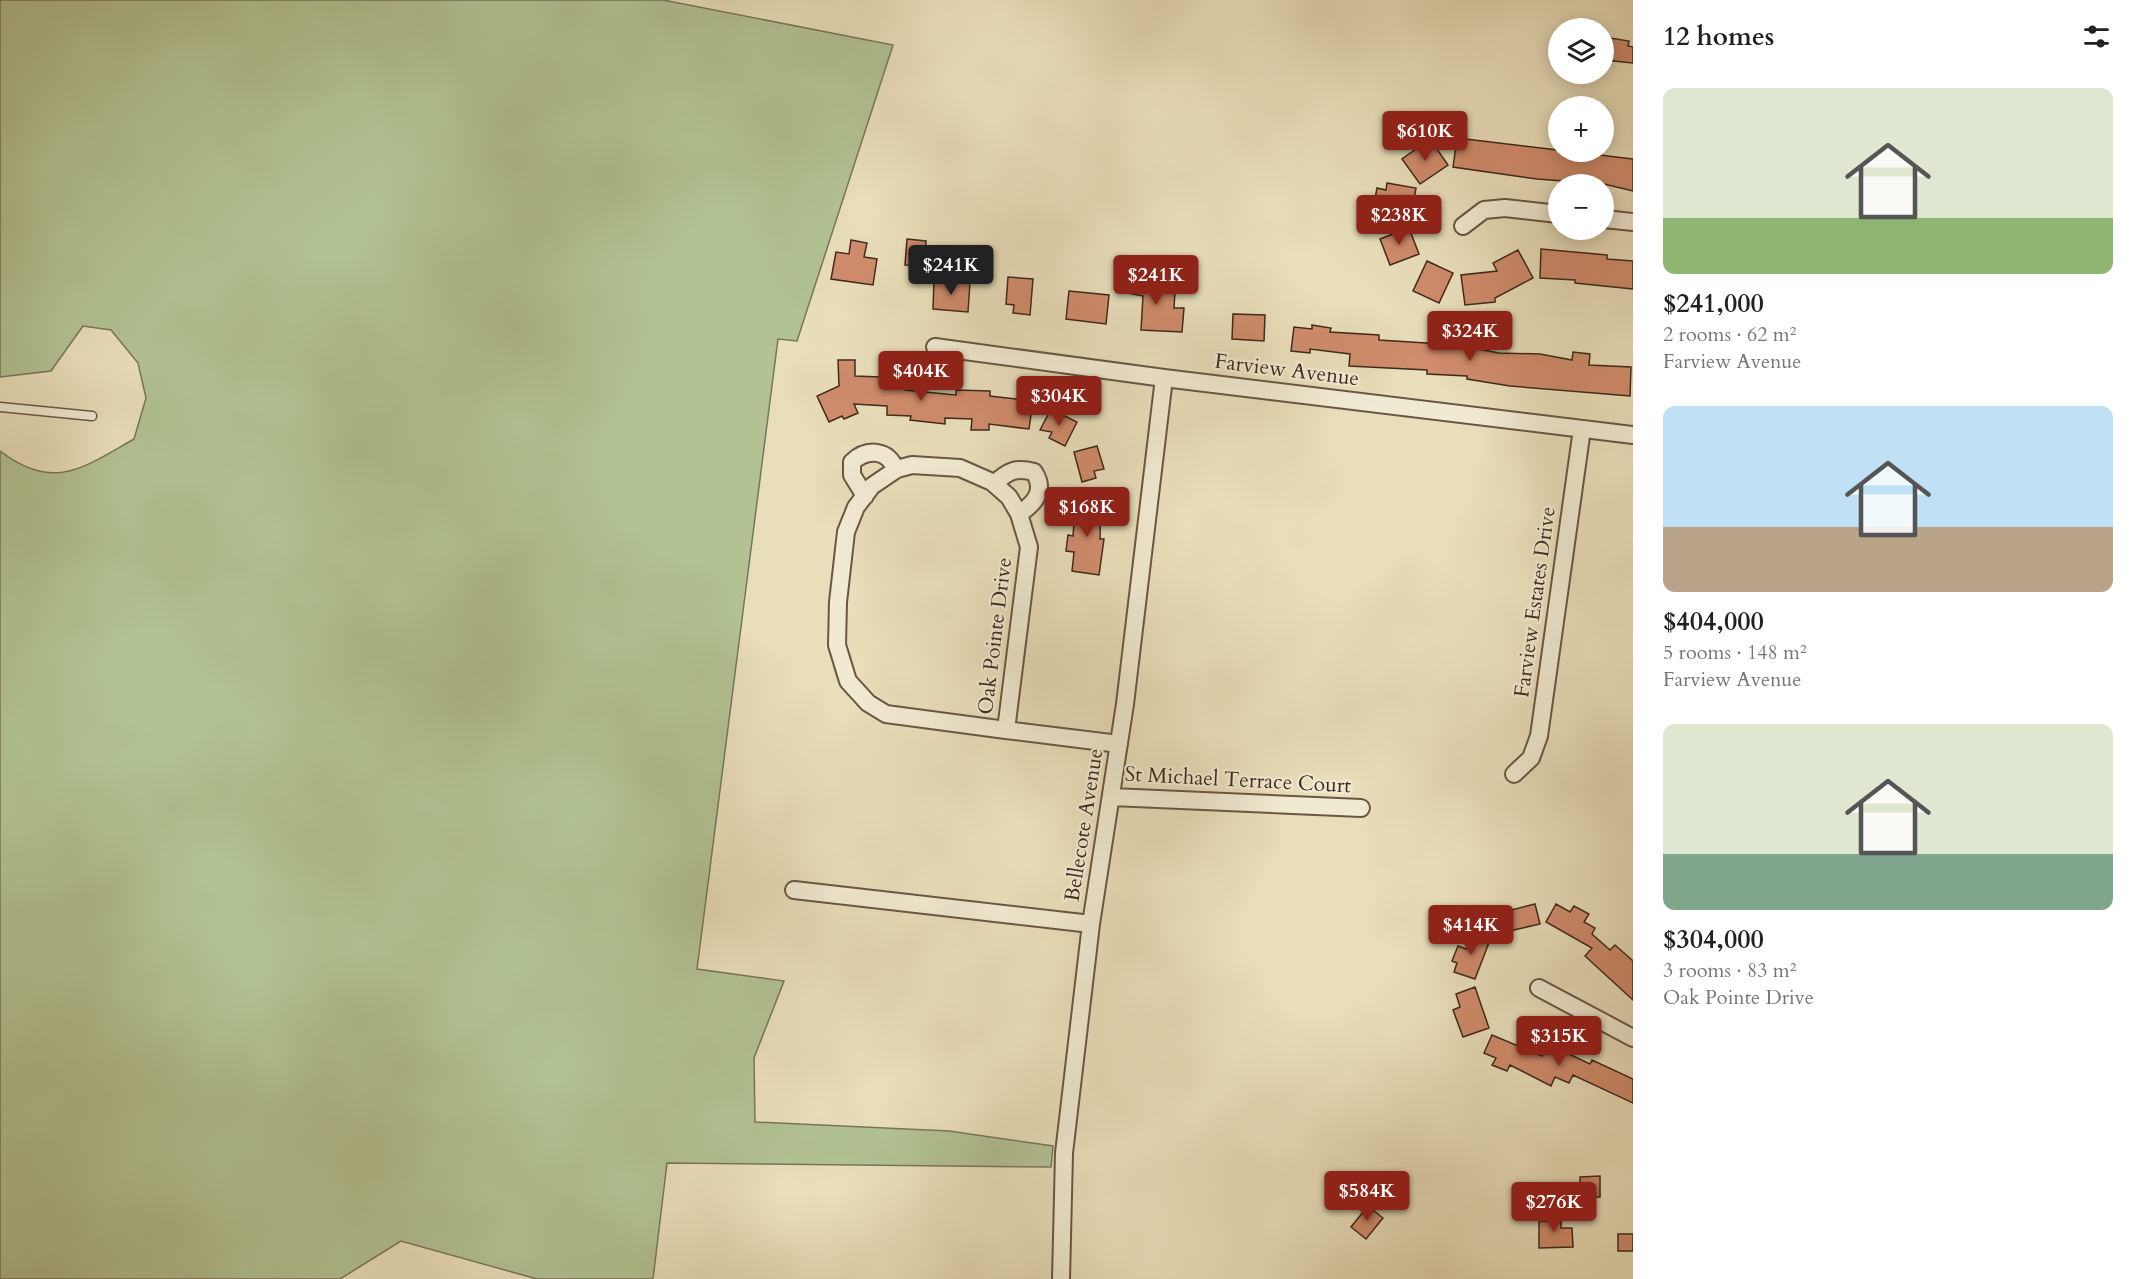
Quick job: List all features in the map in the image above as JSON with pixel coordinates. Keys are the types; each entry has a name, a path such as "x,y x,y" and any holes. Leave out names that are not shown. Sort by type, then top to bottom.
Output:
{"street":[{"path":"1462,226 1484,210 1505,208 1548,213"},
{"path":"1614,220 1633,222"},
{"name":"Farview Avenue","path":"935,347 1164,378 1633,435"},
{"name":"Bellecote Avenue","path":"1061,1279 1064,1153 1091,924 1119,744 1164,378"},
{"name":"Farview Estates Drive","path":"1514,774 1531,758 1539,736 1582,429"},
{"path":"865,496 852,474 852,462 860,454 873,451 887,457 896,470"},
{"name":"Oak Pointe Drive","path":"1006,729 1029,547 1019,514 1009,497 994,484 960,468 912,465 896,470 872,486 846,532 838,602 837,645 848,681 868,703 886,714 1119,744"},
{"path":"994,484 1005,474 1018,468 1034,472 1040,482 1040,494 1033,504 1019,514"},
{"name":"St Michael Terrace Court","path":"1112,796 1361,808"},
{"path":"794,890 1091,924"},
{"path":"1539,988 1633,1038"}],"lane":[{"path":"0,407 92,417"}],"green space":[{"path":"0,0 663,0 893,45 797,341 778,339 697,969 784,981 754,1058 755,1122 949,1131 1053,1146 1051,1167 667,1163 653,1279 537,1279 401,1241 340,1279 0,1279 0,451 19,463 53,473 83,466 134,439 146,398 138,363 111,330 83,326 51,371 0,377"}],"building":[{"path":"1614,39 1629,41 1628,46 1633,47 1633,63 1614,61"},
{"path":"1457,138 1548,149 1548,162 1614,162 1614,157 1633,159 1633,191 1614,186 1614,174 1548,174 1548,180 1453,167"},
{"path":"1430,139 1448,165 1420,184 1402,159"},
{"path":"1387,183 1416,188 1411,216 1373,209 1377,188 1386,190"},
{"path":"1409,228 1419,254 1390,265 1380,239"},
{"path":"907,239 926,241 924,266 905,265"},
{"path":"851,240 867,243 864,257 877,259 873,285 831,279 836,252 849,254"},
{"path":"963,248 985,250 982,273 961,271"},
{"path":"1541,249 1607,255 1607,259 1633,261 1633,289 1575,283 1575,280 1540,278"},
{"path":"1518,250 1533,278 1495,298 1495,302 1465,305 1461,275 1497,271 1493,263"},
{"path":"1427,261 1453,273 1439,303 1413,291"},
{"path":"1130,271 1150,274 1147,291 1175,292 1174,308 1184,308 1182,332 1141,330 1143,296 1127,293"},
{"path":"1008,277 1033,279 1030,315 1013,313 1014,305 1006,304"},
{"path":"934,280 970,282 968,312 933,309"},
{"path":"1069,291 1109,295 1106,324 1066,319"},
{"path":"1233,314 1265,315 1264,341 1232,339"},
{"path":"1312,325 1331,328 1330,332 1379,335 1379,340 1458,345 1499,353 1540,354 1572,360 1573,352 1590,354 1589,365 1631,367 1630,396 1510,386 1467,379 1467,376 1427,374 1427,370 1349,366 1350,354 1310,349 1310,353 1291,351 1294,327 1312,329"},
{"path":"838,360 855,360 855,376 906,378 905,390 956,395 956,390 990,391 990,396 1033,401 1029,429 989,424 989,430 971,430 972,419 945,418 945,424 910,420 911,416 887,415 887,406 854,404 858,413 844,419 842,416 829,422 817,396 839,386"},
{"path":"1051,409 1077,422 1065,446 1049,438 1052,432 1040,430"},
{"path":"1097,446 1104,469 1094,471 1096,478 1082,482 1074,452"},
{"path":"1082,497 1101,498 1100,539 1104,539 1099,575 1072,571 1074,552 1066,551 1068,535 1073,536 1075,509 1081,510"},
{"path":"1535,904 1540,924 1496,934 1492,915"},
{"path":"1556,904 1570,912 1574,906 1589,914 1584,922 1595,928 1592,934 1610,950 1615,945 1633,961 1633,1000 1585,956 1592,948 1546,922"},
{"path":"1472,933 1490,940 1475,979 1454,972 1457,963 1452,961 1458,946 1466,949"},
{"path":"1475,987 1489,1028 1463,1037 1453,1010 1460,1007 1456,994"},
{"path":"1492,1035 1542,1056 1546,1048 1555,1052 1556,1048 1590,1064 1592,1060 1633,1079 1633,1103 1573,1075 1569,1083 1555,1077 1551,1086 1510,1065 1507,1071 1492,1065 1496,1058 1484,1053"},
{"path":"1600,1176 1600,1197 1580,1197 1580,1177"},
{"path":"1368,1206 1383,1218 1366,1239 1351,1227"},
{"path":"1547,1212 1561,1212 1561,1228 1572,1228 1573,1247 1539,1248 1539,1221 1547,1221"},
{"path":"1618,1234 1633,1234 1633,1251 1618,1251"}]}
